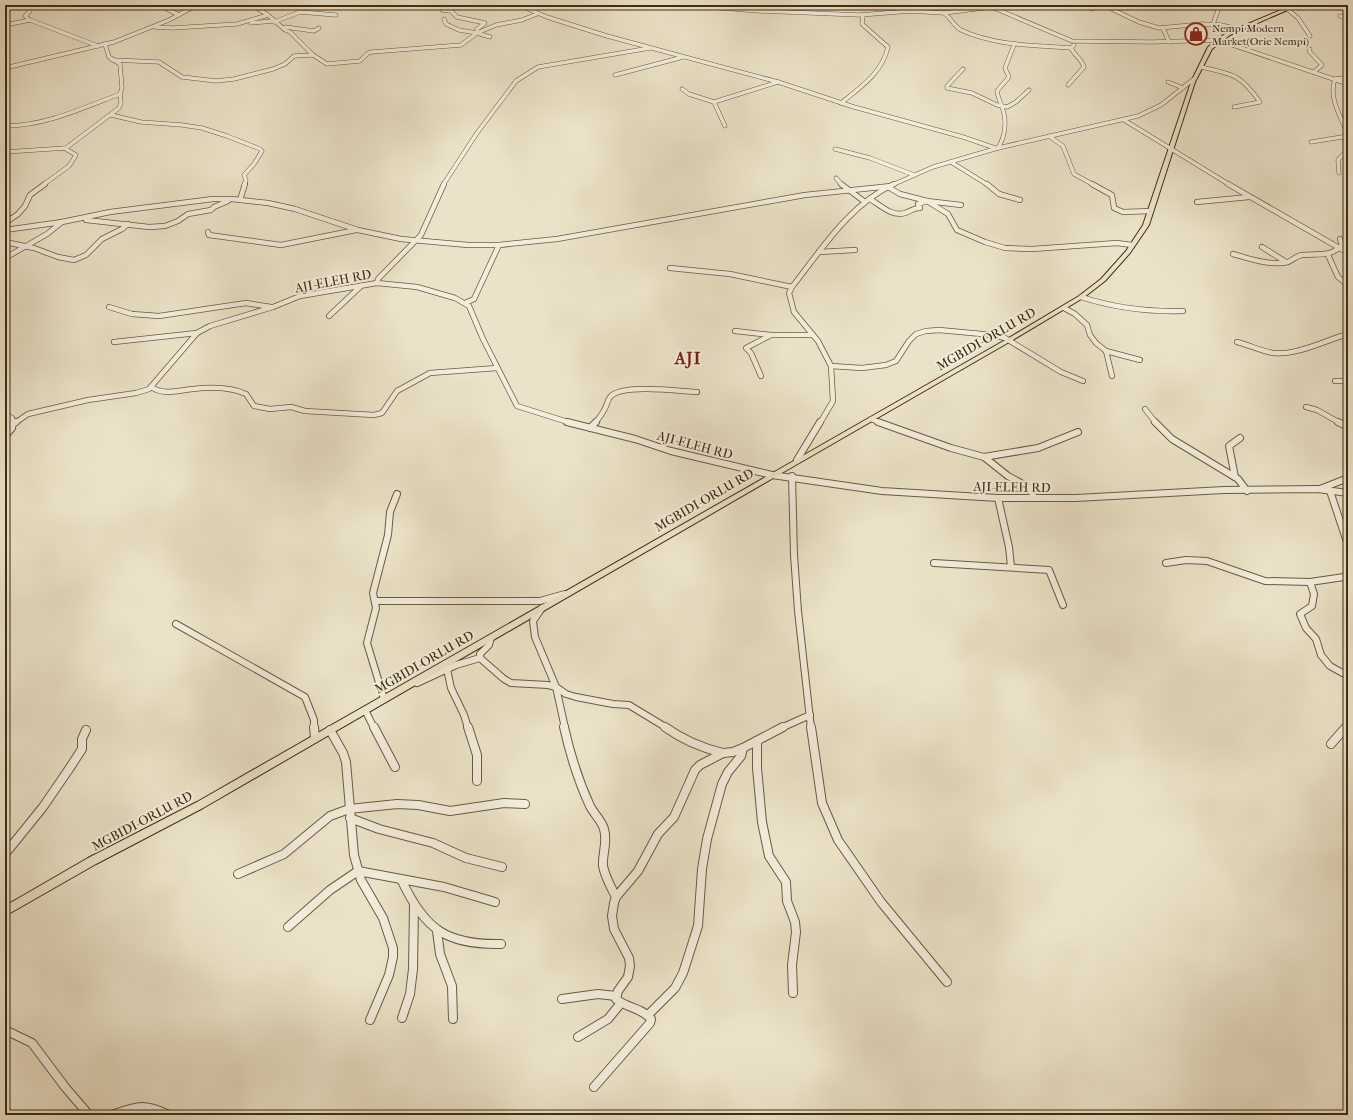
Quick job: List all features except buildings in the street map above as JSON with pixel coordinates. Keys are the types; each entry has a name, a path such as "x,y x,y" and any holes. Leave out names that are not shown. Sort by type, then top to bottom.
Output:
{"main road":[{"name":"MGBIDI-ORLU RD","path":"5,911 92,861 200,805 491,638 772,474 871,420 1081,297 1103,280 1132,245 1146,225 1195,78 1210,48 1218,40 1238,29 1297,5"}],"street":[{"path":"20,5 30,8 30,11 25,16 30,20 98,46"},
{"path":"159,5 179,15"},
{"path":"5,68 105,44 153,27 197,5"},
{"path":"252,5 268,15 285,30 290,32 314,56 328,64 361,60 367,53 372,52 461,45 477,33 496,25 522,20 538,14"},
{"path":"519,5 538,14 607,36 778,82 893,119 997,148"},
{"path":"684,5 753,11 863,15 910,11 944,13 989,6"},
{"path":"888,5 910,11"},
{"path":"970,5 989,6 1076,42 1168,42 1218,40 1348,84"},
{"path":"1091,9 1103,5 1139,22 1163,28 1179,25 1213,24 1238,29"},
{"path":"1213,24 1220,5"},
{"path":"1287,9 1296,14 1302,21 1310,36"},
{"path":"442,10 451,11 457,17 484,23 477,29 477,33"},
{"path":"153,27 173,28 275,22 300,12 336,15"},
{"path":"944,13 948,15 956,27 992,40 1014,45 1071,48"},
{"path":"245,23 268,15"},
{"path":"841,103 867,82 880,67 888,51 888,47 862,24 863,15"},
{"path":"1340,16 1348,17"},
{"path":"444,19 446,24 459,30 490,37"},
{"path":"5,25 30,20"},
{"path":"5,29 13,24"},
{"path":"282,26 314,31 320,28"},
{"path":"1163,28 1166,32 1168,42"},
{"path":"1071,48 1076,42"},
{"path":"5,152 53,151 64,148 112,115 119,108 121,103 120,94 122,88 120,64 106,55 105,44"},
{"path":"997,148 1001,143 1004,129 1003,111 996,92 1009,77 1005,68 1014,45"},
{"path":"377,283 378,279 421,235 442,187 477,133 516,81 538,67 651,48"},
{"path":"1068,84 1084,67 1084,64 1072,52 1071,48"},
{"path":"1310,49 1309,52 1318,59 1322,65 1314,72"},
{"path":"112,60 159,62 188,80 216,81 234,79 273,69 285,64 294,56 314,56"},
{"path":"615,75 684,56"},
{"path":"1201,67 1230,73 1248,85 1260,102 1234,107"},
{"path":"963,69 947,86 947,88 972,93 1001,106 1010,106 1029,90"},
{"path":"1335,79 1343,78 1348,74"},
{"path":"797,460 833,401 832,366 818,341 794,312 789,293 792,287 837,230 865,202 889,187 914,175 951,162 997,148 1138,116 1162,105 1195,78"},
{"path":"1335,79 1332,91 1347,132 1347,150 1339,157 1339,173"},
{"path":"682,89 689,94 714,102 778,82"},
{"path":"1168,82 1183,88"},
{"path":"5,126 22,126 43,122 120,94"},
{"path":"714,102 725,126"},
{"path":"112,115 150,123 192,125 221,132 260,149 262,151 251,168 244,175 246,180 240,200"},
{"path":"1124,120 1249,196 1348,253"},
{"path":"1050,136 1063,146 1074,174 1112,195 1114,197 1114,208 1123,212 1151,211"},
{"path":"1311,142 1346,136"},
{"path":"5,223 18,214 25,206 30,196 69,166 74,160 76,155 64,148"},
{"path":"835,149 870,158 914,175"},
{"path":"951,162 988,185 999,194 1020,200"},
{"path":"836,178 838,182 865,202"},
{"path":"5,230 143,208 232,199 268,203 295,209 358,230 384,236 414,241 498,245 557,239 697,213 805,195 850,190 889,187 900,194 921,200 961,205"},
{"path":"1196,202 1237,199 1249,196"},
{"path":"78,219 150,227 165,226 178,221 188,214 211,210 214,206 232,199"},
{"path":"870,199 894,214 920,208 918,204 927,201"},
{"path":"927,201 948,214 957,230 1005,248 1032,249 1117,243 1132,245"},
{"path":"5,258 51,231 62,222"},
{"path":"43,224 51,231"},
{"path":"5,242 18,246 39,249 69,260 77,260 92,250 99,241 123,231 128,224"},
{"path":"208,232 209,235 281,245 358,230"},
{"path":"1233,254 1274,263 1286,262 1292,260 1298,255 1328,255 1339,249 1342,245 1340,239"},
{"path":"465,303 474,299 498,245"},
{"path":"1262,247 1286,262"},
{"path":"819,252 826,253 855,250"},
{"path":"1328,255 1338,277 1348,285"},
{"path":"670,268 730,274 792,287"},
{"name":"AJI-ELEH RD","path":"114,342 197,333 210,326 273,307 300,296 377,283 429,290 455,298 470,306 517,406 549,417 636,439 671,451 772,474 882,490 998,498 1076,498 1224,490 1247,491 1318,489 1348,493"},
{"path":"329,316 361,286"},
{"path":"1081,297 1102,305 1122,309 1145,311 1183,311"},
{"path":"109,307 132,314 159,316 246,303 273,307"},
{"path":"1064,308 1075,314 1087,325 1090,335 1096,343 1106,351 1140,360"},
{"path":"832,366 869,367 887,365 898,358 909,338 913,335 930,330 993,336 1009,340 1060,372 1083,381"},
{"path":"735,331 771,336 813,335"},
{"path":"5,436 12,429 14,423 28,414 88,400 136,393 151,387 197,333"},
{"path":"1237,342 1274,353 1303,350 1310,346 1322,344 1331,338 1348,334"},
{"path":"761,376 751,353 746,348 771,336"},
{"path":"1106,351 1112,376"},
{"path":"151,387 156,391 165,393 194,389 234,390 246,394 251,399 254,406 266,409 290,406 304,411 374,415 382,413 397,391 430,373 498,368"},
{"path":"1335,381 1348,381"},
{"path":"590,428 603,413 610,397 613,394 634,389 697,392"},
{"path":"1306,407 1317,410 1348,427"},
{"path":"1145,409 1172,439 1236,477 1247,491"},
{"path":"5,414 12,418 14,423"},
{"path":"871,420 951,448 984,457 1008,476 1030,488 1034,498"},
{"path":"984,457 1038,448 1078,432"},
{"path":"1236,477 1229,446 1240,438"},
{"path":"792,476 794,555 798,611 815,761 822,804 838,840 881,902 947,982"},
{"path":"1318,489 1348,478"},
{"path":"1330,491 1348,545"},
{"path":"384,699 367,643 376,608 373,593 388,535 390,512 396,494"},
{"path":"998,498 1009,547 1011,567"},
{"path":"1166,563 1186,560 1206,561 1266,581 1310,582 1347,576"},
{"path":"934,563 1049,570 1063,605"},
{"path":"1310,582 1314,594 1312,606 1300,614 1306,628 1316,639 1321,654 1330,666 1348,676"},
{"path":"375,601 540,601 572,591"},
{"path":"542,608 533,621 535,637 556,687 571,758 588,802 604,828 606,844 603,865 608,881 616,897"},
{"path":"176,624 305,697 314,720 315,738"},
{"path":"480,658 480,654 489,645 491,638"},
{"path":"400,690 472,659 480,658 504,679 511,682 530,686 548,685 556,687 566,694 576,697 629,705 664,726 676,736 702,748 723,753 733,752 744,748 810,715"},
{"path":"447,669 451,688 464,715 477,755 477,781"},
{"path":"365,710 396,767"},
{"path":"1331,744 1348,724"},
{"path":"5,854 43,807 69,769 82,749 82,738 86,730"},
{"path":"330,730 343,753 346,762 352,843 358,871 383,918 393,948 393,957 389,975 370,1020"},
{"path":"757,741 757,768 762,822 769,856 786,882 787,901 795,922 796,932 792,965 793,993"},
{"path":"648,1015 675,988 684,973 698,926 702,869 707,840 722,784 728,772 741,756 744,748"},
{"path":"578,1037 608,1020 628,979 630,965 629,956 615,934 612,926 614,902 616,897 638,871 658,834 674,817 696,770 700,766 723,753"},
{"path":"238,874 284,854 330,816 349,808 397,804 418,805 450,811 504,803 525,804"},
{"path":"350,818 379,829 433,843 466,858 502,867"},
{"path":"288,928 316,900 358,871 402,881 452,888 495,902"},
{"path":"402,881 408,896 426,920 437,931 463,942 487,945 501,944"},
{"path":"402,1018 410,994 413,969 414,904"},
{"path":"437,931 440,954 452,986 453,1019"},
{"path":"562,999 598,994 618,1000 643,1011 651,1019 650,1023 594,1087"},
{"path":"5,1030 32,1043 65,1087 90,1115"},
{"path":"112,1115 124,1112 140,1105 150,1105 169,1115"}],"place":[{"name":"Nempi Modern Market(Orie Nempi)","path":"1196,34"}],"district":[{"name":"AJI","path":"688,358"}]}
